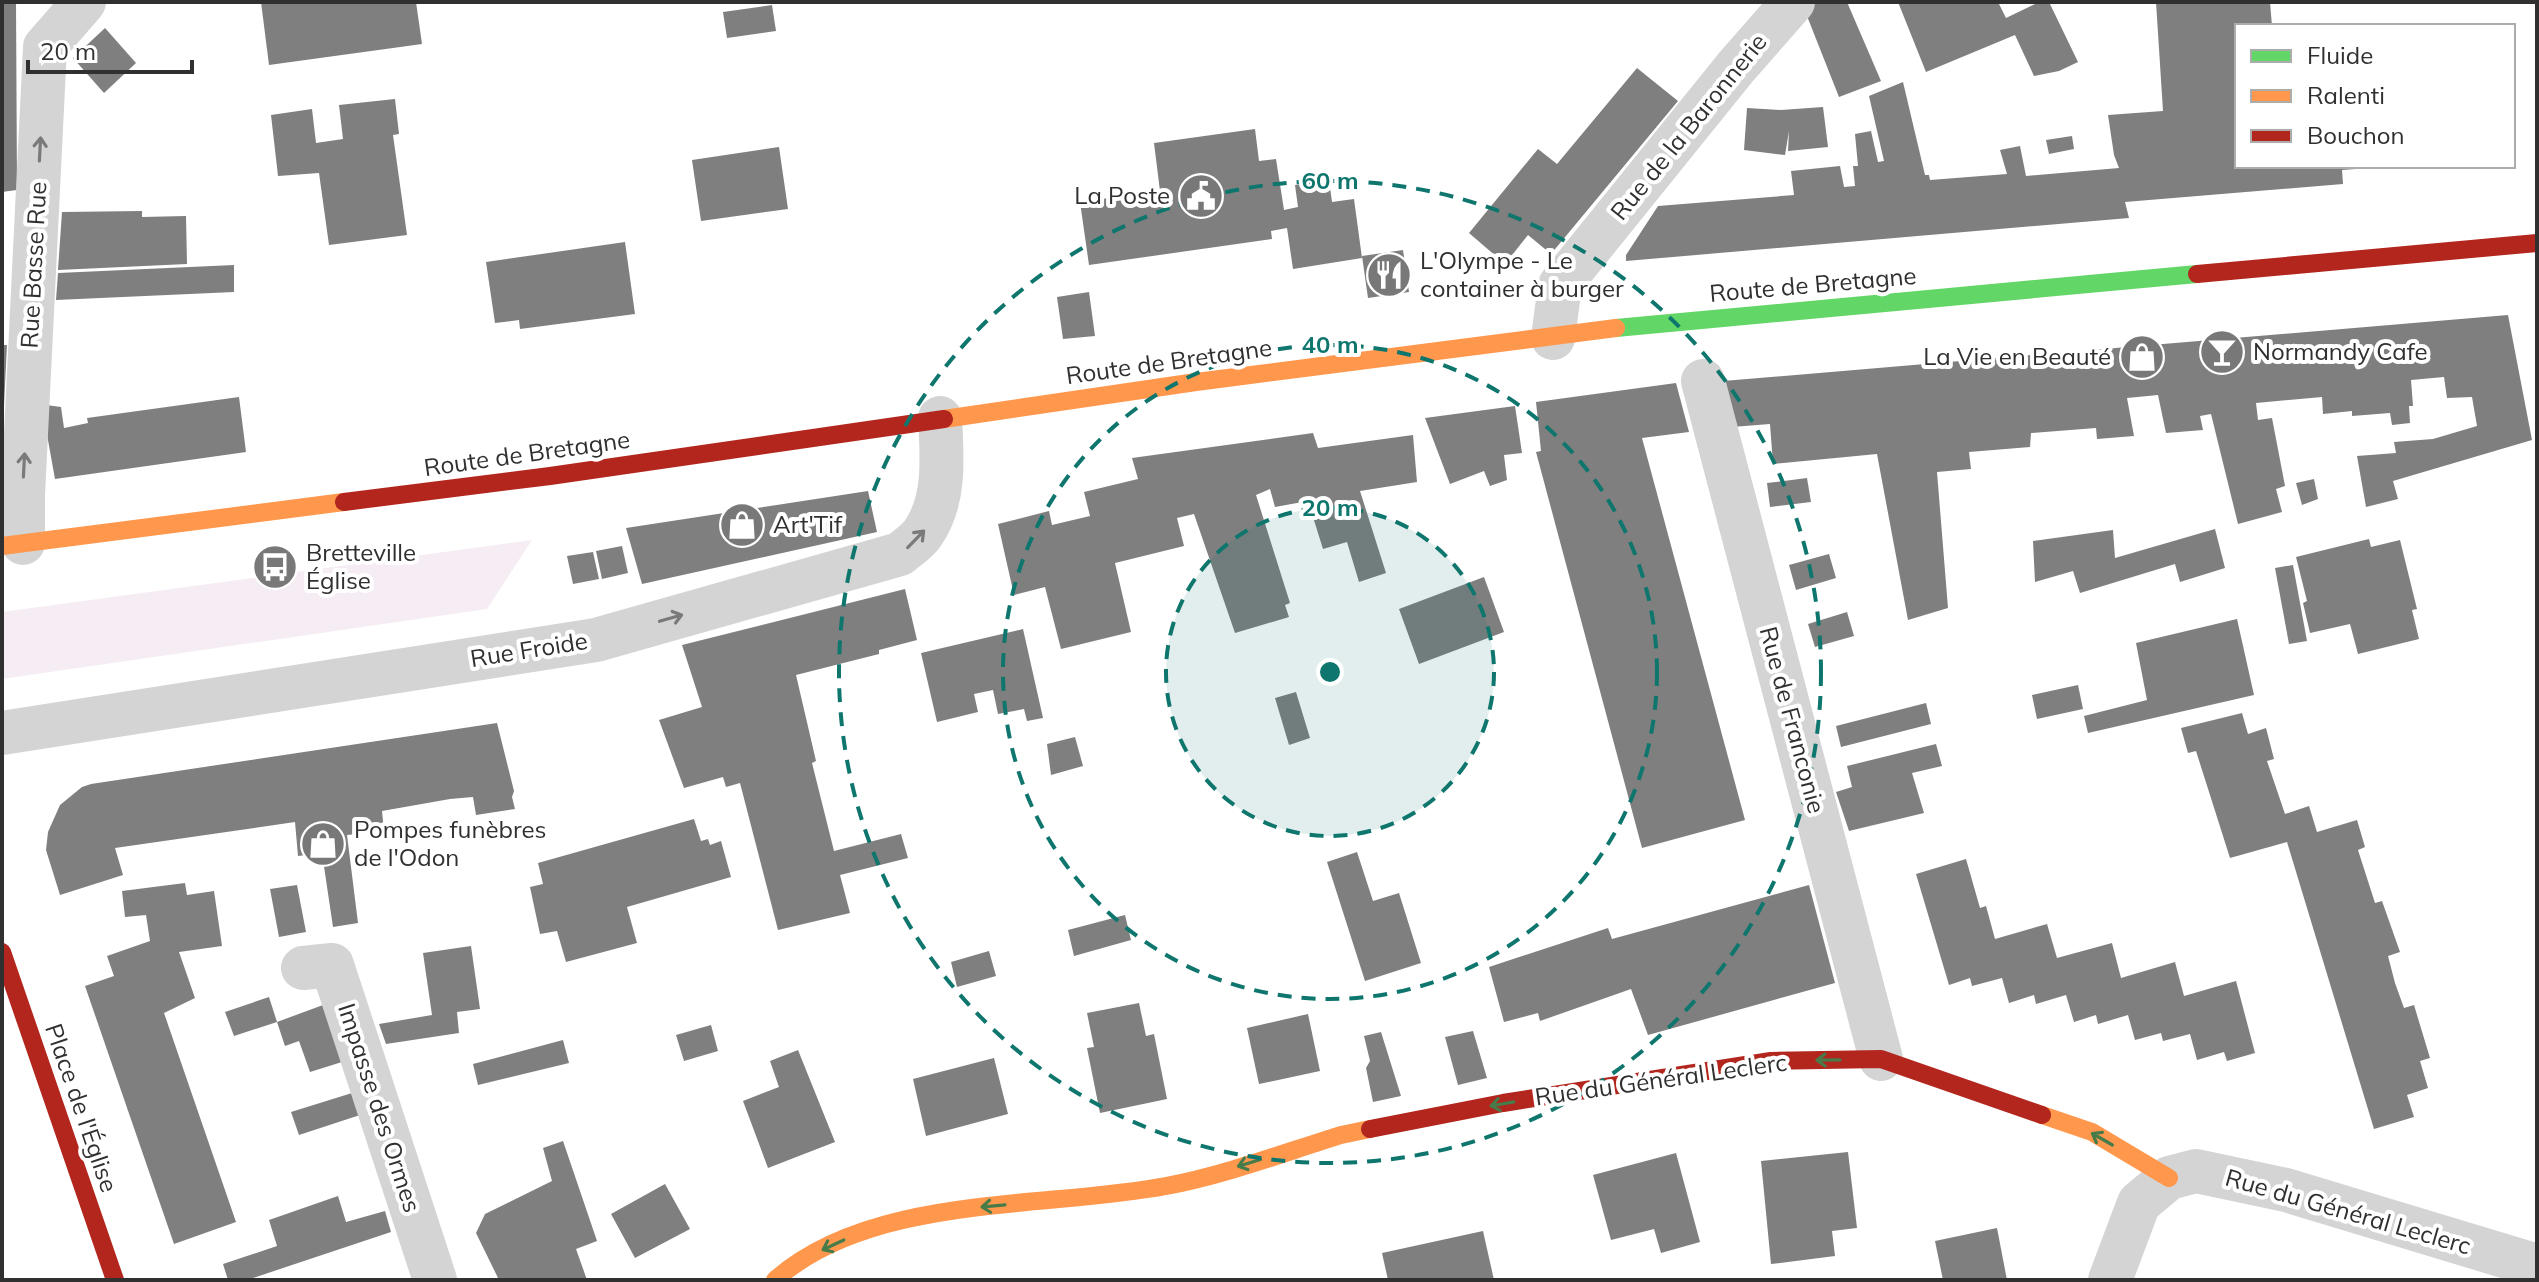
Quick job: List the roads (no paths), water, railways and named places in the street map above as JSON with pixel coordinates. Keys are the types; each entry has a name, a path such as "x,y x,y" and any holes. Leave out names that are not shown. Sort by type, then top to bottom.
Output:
{"main road":[{"name":"Route de Bretagne","path":"12,544 550,476 1196,382 1657,323 2537,243"},
{"name":"Place de l'Église","path":"2,952 115,1280"},
{"name":"Rue du Général Leclerc","path":"775,1280 793,1264 845,1239 897,1222 968,1208 1077,1199 1167,1186 1341,1135 1503,1103 1771,1061 1881,1059 2092,1132 2169,1178"}],"street":[{"name":"Rue Basse Rue","path":"12,544 23,495 45,47 84,2"},
{"name":"Rue de la Baronnerie","path":"1553,338 1560,285 1736,67 1793,2"},
{"name":"Rue de Franconie","path":"1703,381 1881,1059"},
{"name":"Rue Froide","path":"2,733 596,640 900,554 923,534 936,505 943,467 940,418"},
{"name":"Impasse des Ormes","path":"303,968 332,965 435,1280"},
{"name":"Rue du Général Leclerc","path":"2169,1178 2196,1171 2286,1190 2537,1266"},
{"path":"2110,1280 2139,1203 2169,1178"}],"place":[{"name":"La Poste","path":"1201,196"},
{"name":"L'Olympe - Le container à burger","path":"1389,275"},
{"name":"Normandy Cafe","path":"2222,352"},
{"name":"La Vie en Beauté","path":"2142,357"},
{"name":"Art'Tif","path":"742,525"},
{"name":"Bretteville Église","path":"275,567"},
{"name":"Pompes funèbres de l'Odon","path":"323,844"}]}
